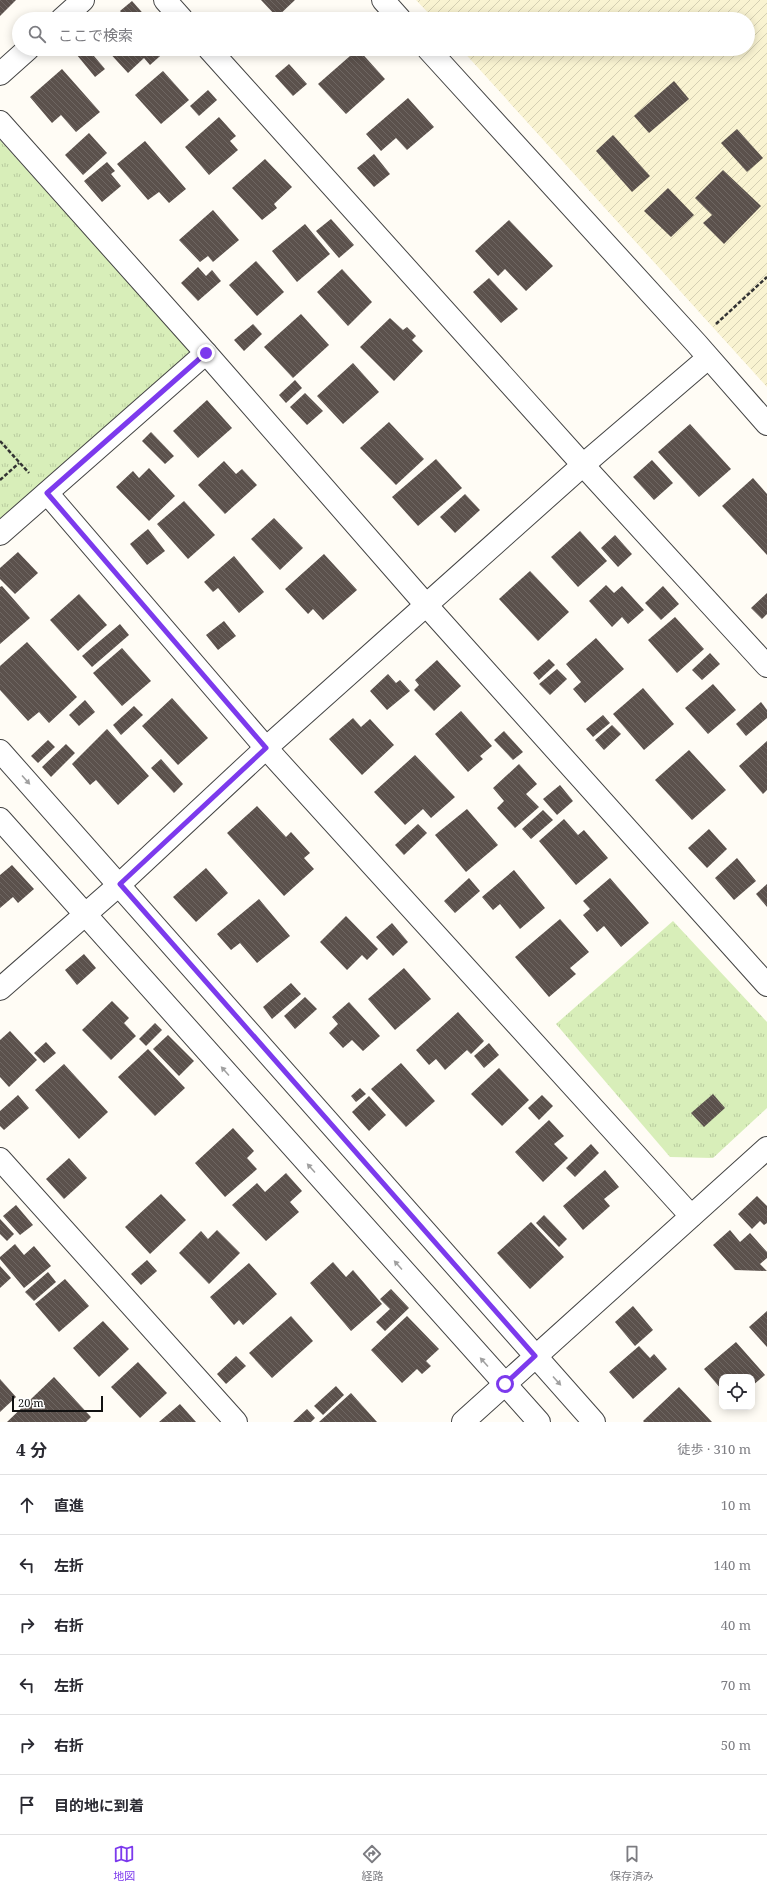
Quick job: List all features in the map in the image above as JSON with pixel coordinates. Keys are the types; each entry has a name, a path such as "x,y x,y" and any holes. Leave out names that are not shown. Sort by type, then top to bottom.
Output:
{"street":[{"path":"70,12 83,0"},
{"path":"165,0 176,12"},
{"path":"383,0 394,12"},
{"path":"0,74 20,56"},
{"path":"216,56 583,465 767,666"},
{"path":"434,56 702,350 767,424"},
{"path":"0,122 206,353 427,606 767,985"},
{"path":"0,989 120,884 266,748 427,606 583,465 702,350"},
{"path":"0,534 206,353"},
{"path":"47,493 266,748 691,1216"},
{"path":"0,751 120,884 594,1422"},
{"path":"0,819 539,1422"},
{"path":"463,1422 767,1148"},
{"path":"0,1159 236,1422"}],"path":[{"path":"702,350 767,277"},
{"path":"0,441 47,493"},
{"path":"0,480 20,463"}],"shaded area":[{"path":"416,0 767,0 767,387 467,56 755,56 755,12 427,12"}],"green space":[{"path":"0,140 191,351 0,519"},
{"path":"673,921 767,1022 767,1108 713,1158 670,1157 556,1024"}],"building":[{"path":"0,0 16,0 0,16"},
{"path":"261,0 295,0 282,12 272,12"},
{"path":"132,1 142,12 121,12 120,11"},
{"path":"78,56 94,56 105,69 95,77"},
{"path":"112,56 160,56 150,65 144,58 128,73"},
{"path":"350,56 364,56 385,79 346,114 318,84"},
{"path":"289,64 307,84 293,96 275,76"},
{"path":"62,69 100,112 76,132 61,115 52,123 30,97"},
{"path":"163,71 189,100 161,124 135,95"},
{"path":"674,81 689,99 649,133 634,116"},
{"path":"208,90 217,100 199,116 190,106"},
{"path":"408,98 434,127 407,150 396,138 381,151 366,134"},
{"path":"219,117 236,136 230,141 238,150 209,175 185,147"},
{"path":"737,129 763,158 747,172 721,143"},
{"path":"89,133 107,153 83,175 65,155"},
{"path":"613,135 650,176 632,192 596,151"},
{"path":"145,141 186,189 169,203 159,192 148,200 117,164"},
{"path":"374,154 390,174 374,187 357,168"},
{"path":"265,159 292,187 274,204 277,208 262,220 232,188"},
{"path":"107,162 115,171 111,174 121,186 102,202 84,181"},
{"path":"723,170 761,206 724,244 703,223 712,215 695,198"},
{"path":"668,188 694,215 671,237 644,211"},
{"path":"213,210 239,240 213,262 208,256 200,262 179,240"},
{"path":"331,219 354,245 339,258 316,231"},
{"path":"509,220 553,266 526,291 505,269 498,276 475,251"},
{"path":"305,224 330,254 297,282 272,251"},
{"path":"256,261 284,292 257,316 229,285"},
{"path":"198,267 206,276 212,270 221,281 198,301 181,283"},
{"path":"342,269 372,302 348,326 317,292"},
{"path":"489,278 518,309 501,323 473,292"},
{"path":"301,314 329,345 293,378 264,347"},
{"path":"390,318 403,330 407,327 416,336 412,340 423,351 394,381 360,347"},
{"path":"253,324 262,334 244,351 234,340"},
{"path":"353,363 379,392 343,424 317,396"},
{"path":"295,380 302,388 286,403 279,395"},
{"path":"305,393 323,411 307,425 290,407"},
{"path":"207,400 232,428 198,458 173,431"},
{"path":"389,422 424,459 396,485 360,448"},
{"path":"690,424 731,469 699,497 658,452"},
{"path":"151,432 174,456 165,464 142,441"},
{"path":"436,459 462,488 418,526 392,497"},
{"path":"652,460 673,483 654,500 633,477"},
{"path":"224,461 236,474 242,469 257,485 225,514 198,485"},
{"path":"149,468 175,496 149,521 116,487 133,471 139,478"},
{"path":"753,478 767,494 767,555 722,506"},
{"path":"465,494 480,510 455,533 440,517"},
{"path":"184,501 215,535 188,559 157,524"},
{"path":"274,518 303,548 280,570 251,539"},
{"path":"148,529 165,551 147,565 130,544"},
{"path":"580,531 607,561 578,587 551,557"},
{"path":"615,535 632,554 618,567 601,548"},
{"path":"18,552 38,573 15,594 0,579 0,568"},
{"path":"324,554 357,590 323,620 313,609 308,614 285,589"},
{"path":"234,556 264,592 239,613 218,588 213,592 204,582"},
{"path":"530,571 569,612 538,641 499,599"},
{"path":"606,585 614,593 622,586 644,610 628,624 622,617 612,627 589,601"},
{"path":"2,586 30,618 0,644 0,587"},
{"path":"663,586 679,604 661,620 645,603"},
{"path":"767,593 767,614 762,619 751,608"},
{"path":"79,594 107,625 78,651 50,620"},
{"path":"675,617 704,649 677,673 648,640"},
{"path":"224,621 236,636 218,650 206,635"},
{"path":"120,624 129,635 92,667 82,656"},
{"path":"596,638 624,669 585,703 573,689 581,682 566,664"},
{"path":"27,642 77,697 49,723 39,712 28,721 0,690 0,666"},
{"path":"122,648 151,681 122,706 93,673"},
{"path":"710,653 720,664 702,680 692,670"},
{"path":"549,659 555,665 539,680 533,673"},
{"path":"437,660 461,686 434,711 414,690 419,685 415,680"},
{"path":"557,669 567,679 550,695 539,684"},
{"path":"388,674 396,683 400,680 410,691 387,710 370,691"},
{"path":"713,684 736,710 708,734 685,708"},
{"path":"643,688 674,724 644,750 613,714"},
{"path":"172,698 208,738 178,765 142,726"},
{"path":"85,700 95,712 79,726 69,715"},
{"path":"761,702 767,710 767,718 746,736 736,724"},
{"path":"134,706 143,715 121,735 113,725"},
{"path":"461,711 492,746 480,756 483,759 468,772 435,734"},
{"path":"603,715 610,723 593,737 586,729"},
{"path":"353,718 361,727 370,719 394,745 362,775 329,739"},
{"path":"612,725 621,734 604,750 595,740"},
{"path":"107,729 149,776 118,805 96,780 90,785 72,764"},
{"path":"504,731 523,752 513,760 494,740"},
{"path":"48,740 55,747 38,763 31,756"},
{"path":"767,741 767,790 763,794 739,766"},
{"path":"66,744 75,753 51,777 42,767"},
{"path":"689,750 726,790 692,820 655,780"},
{"path":"415,755 455,797 431,818 423,809 405,825 374,792"},
{"path":"161,759 183,784 174,793 151,768"},
{"path":"519,764 537,784 526,794 539,807 515,828 497,808 504,801 493,788"},
{"path":"560,785 573,801 557,815 543,799"},
{"path":"257,806 286,837 291,832 310,853 304,858 314,869 284,896 227,833"},
{"path":"467,809 498,845 466,872 435,835"},
{"path":"543,810 553,820 531,839 522,829"},
{"path":"564,819 578,835 584,830 608,858 576,885 539,841"},
{"path":"418,824 427,833 404,855 395,845"},
{"path":"709,829 727,849 707,868 688,848"},
{"path":"737,858 756,881 734,900 715,878"},
{"path":"12,865 34,889 18,903 13,897 0,908 0,875"},
{"path":"206,868 228,893 196,922 173,897"},
{"path":"514,870 545,908 520,929 500,904 493,910 482,897"},
{"path":"469,878 480,891 455,913 444,901"},
{"path":"610,878 649,923 621,947 604,926 597,932 583,915 590,909 583,901"},
{"path":"767,884 767,907 756,894"},
{"path":"259,899 290,936 257,963 240,943 231,950 217,934"},
{"path":"346,916 378,949 367,960 362,955 347,970 320,942"},
{"path":"560,919 589,952 570,968 576,974 549,997 515,957"},
{"path":"392,923 408,942 393,956 376,937"},
{"path":"84,954 96,968 77,985 65,970"},
{"path":"404,968 431,999 395,1030 368,999"},
{"path":"291,983 301,994 272,1019 263,1007"},
{"path":"305,997 317,1009 295,1029 284,1016"},
{"path":"112,1001 129,1018 124,1023 136,1036 111,1060 82,1030"},
{"path":"349,1002 380,1036 363,1051 352,1040 343,1048 329,1033 338,1024 332,1017"},
{"path":"458,1012 484,1041 471,1054 467,1050 445,1070 436,1059 429,1065 416,1050"},
{"path":"155,1023 162,1030 146,1046 139,1039"},
{"path":"10,1031 37,1060 9,1087 0,1077 0,1040"},
{"path":"168,1035 194,1061 179,1076 153,1049"},
{"path":"46,1042 56,1053 44,1063 34,1053"},
{"path":"489,1043 499,1055 484,1068 474,1056"},
{"path":"148,1049 185,1088 155,1116 118,1077"},
{"path":"401,1063 435,1101 406,1127 371,1089"},
{"path":"64,1064 108,1112 79,1139 35,1090"},
{"path":"499,1068 529,1100 502,1126 471,1094"},
{"path":"360,1088 366,1094 356,1102 351,1096"},
{"path":"713,1094 725,1108 704,1127 691,1113"},
{"path":"18,1095 29,1108 4,1130 0,1126 0,1111"},
{"path":"542,1095 553,1106 539,1120 528,1108"},
{"path":"369,1096 386,1115 369,1131 352,1112"},
{"path":"549,1120 564,1136 554,1144 568,1158 543,1182 515,1152"},
{"path":"233,1128 254,1151 247,1158 257,1169 225,1197 195,1163"},
{"path":"591,1144 599,1153 575,1177 566,1168"},
{"path":"69,1158 87,1178 64,1199 46,1179"},
{"path":"605,1170 619,1187 604,1199 610,1206 583,1230 563,1206"},
{"path":"286,1173 302,1191 290,1202 299,1212 266,1241 232,1205 257,1183 265,1192"},
{"path":"161,1194 186,1220 150,1254 125,1227"},
{"path":"757,1196 767,1206 767,1223 764,1225 760,1221 752,1229 738,1214"},
{"path":"16,1205 33,1225 20,1235 3,1216"},
{"path":"544,1215 567,1239 559,1247 536,1223"},
{"path":"0,1219 14,1234 7,1241 0,1234"},
{"path":"531,1222 564,1257 530,1289 497,1253"},
{"path":"217,1230 240,1253 209,1284 179,1253 201,1231 208,1239"},
{"path":"730,1230 740,1242 750,1233 767,1252 767,1258 760,1264 767,1271 735,1270 713,1245"},
{"path":"15,1244 24,1255 34,1246 51,1266 24,1288 0,1259 0,1257"},
{"path":"147,1260 157,1271 141,1285 131,1274"},
{"path":"333,1262 346,1277 353,1270 382,1304 351,1331 310,1283"},
{"path":"249,1263 277,1294 243,1325 239,1320 234,1325 210,1297"},
{"path":"0,1266 11,1278 0,1288"},
{"path":"48,1272 56,1282 34,1301 25,1292"},
{"path":"65,1279 89,1306 59,1332 35,1304"},
{"path":"391,1289 409,1308 385,1331 376,1322 390,1309 380,1299"},
{"path":"633,1306 653,1330 635,1346 615,1322"},
{"path":"767,1311 767,1347 749,1327"},
{"path":"291,1316 313,1341 272,1378 249,1353"},
{"path":"407,1316 439,1349 426,1361 431,1366 422,1374 417,1369 402,1383 371,1350"},
{"path":"103,1321 129,1349 99,1377 73,1348"},
{"path":"736,1342 765,1375 755,1383 755,1374 719,1374 719,1386 704,1369"},
{"path":"639,1346 650,1358 654,1354 667,1369 633,1399 609,1372"},
{"path":"236,1356 246,1366 226,1384 217,1374"},
{"path":"138,1362 167,1393 140,1418 111,1387"},
{"path":"54,1377 91,1417 86,1422 7,1422"},
{"path":"0,1379 16,1397 0,1412"},
{"path":"336,1386 344,1395 323,1415 314,1406"},
{"path":"679,1387 712,1422 643,1421"},
{"path":"351,1393 377,1422 319,1422"},
{"path":"180,1404 196,1422 159,1422"},
{"path":"307,1409 315,1418 311,1422 293,1422"}],"route":[{"path":"206,353 47,493 266,748 120,884 535,1356 505,1384"}]}
